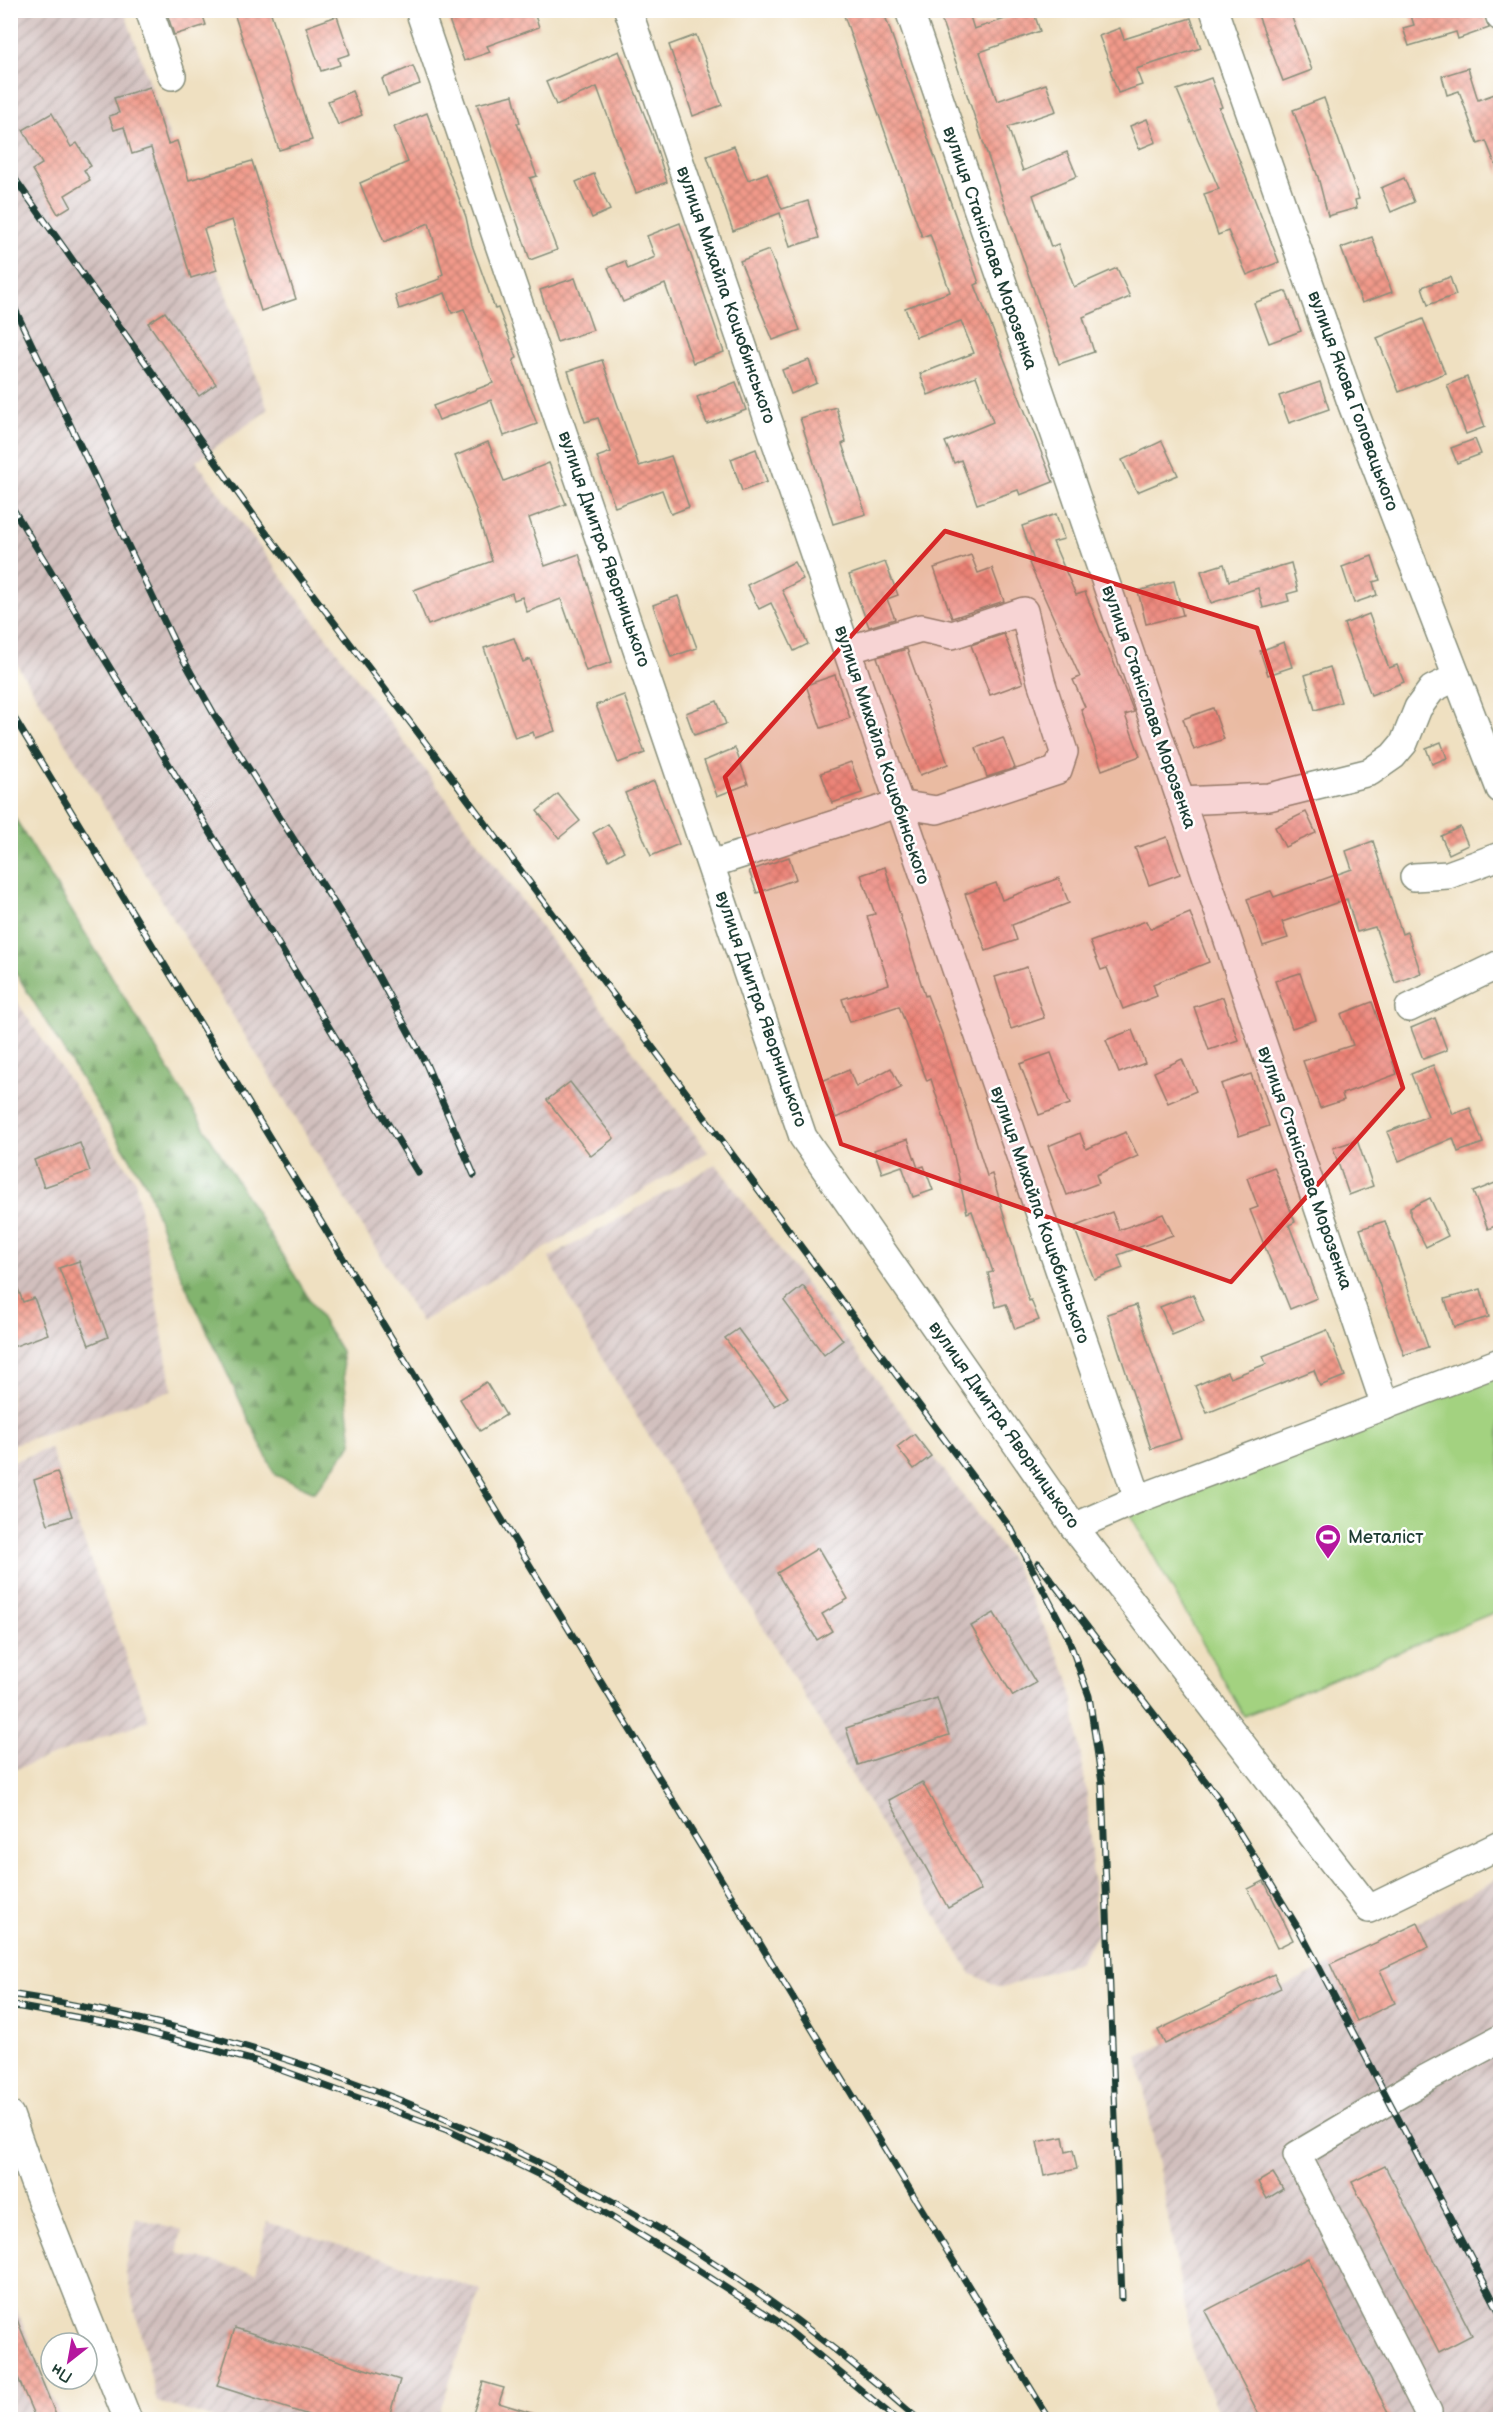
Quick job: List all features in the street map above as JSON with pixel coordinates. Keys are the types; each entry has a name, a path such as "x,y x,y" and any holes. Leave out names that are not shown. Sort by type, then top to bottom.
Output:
{"street":[{"path":"149,10 172,76"},
{"name":"вулиця Дмитра Яворницького","path":"419,10 804,1137 1074,1527 1369,1909 1500,1845"},
{"name":"вулиця Михайла Коцюбинського","path":"628,10 847,650 897,804 1138,1499"},
{"name":"вулиця Станіслава Морозенка","path":"909,10 1181,801 1385,1406"},
{"name":"вулиця Якова Головацького","path":"1214,10 1352,405 1500,789"},
{"path":"1498,10 1500,17"},
{"path":"711,864 897,804 937,810 1058,770 1064,752 1041,681 1024,611 952,635 921,628 847,650"},
{"path":"1181,801 1269,797 1370,772 1393,756 1404,742 1418,708 1432,688 1457,677"},
{"path":"1414,877 1448,876 1500,856"},
{"path":"1409,1008 1500,964"},
{"path":"1074,1527 1138,1499 1500,1362"},
{"path":"1428,2412 1297,2155 1425,2079 1500,2039"},
{"path":"10,2115 33,2180 128,2420"}],"highlighted area":[{"path":"945,531 1257,628 1403,1088 1231,1282 841,1144 725,777"}],"shaded area":[{"path":"11,11 124,11 268,410 196,461 708,1152 421,1322 11,655"},
{"path":"10,991 135,1180 172,1390 11,1445"},
{"path":"716,1164 1013,1563 1070,1680 1087,1796 1097,1935 1078,1962 1002,1988 971,1974 591,1340 549,1258"},
{"path":"50,1448 149,1720 11,1771 11,1462"},
{"path":"1500,1877 1500,2419 1222,2419 1194,2357 1138,2057 1164,2044 1158,2030 1274,1974 1282,1988 1421,1921"},
{"path":"136,2218 182,2230 177,2253 256,2273 267,2222 481,2290 437,2419 215,2419 157,2402 125,2268"},
{"path":"11,2296 39,2365 39,2391 50,2391 61,2419 11,2419"}],"green space":[{"path":"11,812 341,1351 352,1443 315,1492 275,1475 169,1250 147,1186 11,965"},
{"name":"Металіст","path":"1500,1374 1500,1610 1244,1716 1127,1509"}],"building":[{"path":"166,10 201,10 206,25 174,35"},
{"path":"233,10 270,10 312,140 279,150"},
{"path":"475,10 533,10 539,27 487,46 490,52 464,61 449,20"},
{"path":"842,10 883,10 979,283 975,285 1053,482 1020,495 1018,490 977,504 961,460 954,463 945,442 993,422 976,376 928,395 920,374 974,353 961,321 916,337 905,308 950,292 930,234 922,237"},
{"path":"938,10 968,10 974,29 1033,10 1040,31 980,52 997,101 1046,84 1056,111 1008,127 1023,171 1067,152 1077,176 1033,195 1051,247 1058,244 1074,287 1117,268 1130,297 1083,317 1094,352 1059,364"},
{"path":"1256,10 1289,10 1312,70 1283,81"},
{"path":"1409,10 1483,10 1489,28 1458,39 1456,32 1409,46 1403,28 1414,25"},
{"path":"337,16 350,54 338,58 340,65 321,71 306,27"},
{"path":"1191,18 1201,48 1136,69 1142,85 1118,93 1110,70 1112,69 1099,36 1120,28 1124,39"},
{"path":"696,35 722,105 693,116 669,45"},
{"path":"619,51 652,134 667,182 636,193 597,87 556,105 546,82"},
{"path":"413,66 420,84 388,96 382,79"},
{"path":"1468,68 1478,100 1500,92 1500,176 1486,141 1478,144 1459,91 1447,95 1442,76"},
{"path":"1211,78 1222,107 1219,108 1279,262 1247,275 1228,231 1218,235 1204,194 1219,189 1177,90"},
{"path":"150,87 168,144 177,141 189,180 252,161 296,299 261,311 232,220 204,229 217,270 191,278 151,148 132,154 124,127 114,130 109,116 119,113 114,98"},
{"path":"352,91 362,115 338,125 328,101"},
{"path":"513,95 520,123 517,123 537,176 530,178 557,250 530,260 477,104"},
{"path":"1324,98 1359,199 1355,200 1357,208 1328,216 1318,177 1293,110"},
{"path":"52,113 71,147 77,143 91,166 84,170 90,180 65,195 71,206 58,214 32,170 42,164 23,130"},
{"path":"427,113 466,217 472,245 495,309 498,308 517,358 513,360 537,424 504,436 491,400 439,420 433,406 493,383 464,309 452,313 445,293 399,309 395,295 440,279 439,276 443,274 429,223 384,242 360,183 408,162 394,127"},
{"path":"1147,119 1156,142 1139,149 1130,126"},
{"path":"734,146 748,180 767,173 782,209 808,201 819,238 790,247 780,213 733,231 707,156"},
{"path":"594,174 610,210 592,218 576,182"},
{"path":"1404,178 1414,202 1391,212 1381,188"},
{"path":"680,223 724,352 693,363 665,284 623,302 608,268 625,261 628,269 655,257 647,236"},
{"path":"1372,237 1392,292 1362,303 1341,248"},
{"path":"769,250 800,330 773,340 740,261"},
{"path":"1450,277 1456,295 1428,305 1422,287"},
{"path":"575,278 593,330 557,342 540,290"},
{"path":"1286,291 1301,331 1269,343 1254,303"},
{"path":"165,312 216,384 199,396 148,323"},
{"path":"1423,319 1445,373 1399,392 1377,338"},
{"path":"602,360 639,466 671,456 689,507 671,514 662,490 615,507 597,457 611,452 598,418 585,422 568,371"},
{"path":"809,360 817,383 791,394 782,370"},
{"path":"1467,377 1485,427 1466,434 1447,385"},
{"path":"736,382 746,410 707,424 697,397"},
{"path":"1320,382 1329,409 1289,423 1279,396"},
{"path":"836,407 846,442 842,444 866,514 833,524 800,418"},
{"path":"1475,439 1481,454 1457,463 1451,448"},
{"path":"1162,441 1178,475 1137,492 1122,460"},
{"path":"488,442 504,481 549,463 566,504 529,518 545,566 579,554 612,662 586,671 561,599 527,612 522,597 514,600 512,593 428,625 414,590 492,561 475,507 455,456"},
{"path":"756,449 767,482 742,491 731,459"},
{"path":"1056,514 1064,539 1053,542 1076,595 1085,592 1134,712 1125,715 1140,756 1102,770 1081,709 1085,707 1073,680 1080,677 1029,563 1034,561 1022,526"},
{"path":"971,555 978,573 992,568 1004,601 952,618 934,568"},
{"path":"1372,556 1380,580 1373,582 1377,595 1354,603 1342,567"},
{"path":"794,562 803,579 782,590 808,644 794,651 771,603 759,609 747,585"},
{"path":"885,562 898,595 887,599 895,619 869,627 849,575"},
{"path":"1291,563 1298,591 1287,594 1289,601 1263,608 1258,588 1211,603 1201,571 1224,564 1229,581"},
{"path":"1174,581 1183,615 1146,624 1138,591"},
{"path":"678,596 697,648 671,657 653,605"},
{"path":"1369,614 1389,668 1397,665 1404,682 1371,695 1344,624"},
{"path":"1004,634 1023,683 990,695 971,645"},
{"path":"514,638 523,662 530,659 555,731 535,738 533,732 515,738 484,648"},
{"path":"1284,642 1292,667 1268,675 1260,651"},
{"path":"907,649 948,764 920,775 877,657"},
{"path":"1330,667 1341,702 1315,710 1305,675"},
{"path":"835,675 850,718 821,728 806,685"},
{"path":"624,695 645,753 618,763 596,705"},
{"path":"717,701 726,724 694,735 686,713"},
{"path":"1213,708 1224,739 1194,750 1183,719"},
{"path":"1003,738 1015,768 987,777 976,748"},
{"path":"1441,742 1447,758 1432,764 1426,748"},
{"path":"735,748 748,784 717,796 704,761"},
{"path":"851,762 862,793 832,803 821,773"},
{"path":"654,781 679,844 651,856 625,793"},
{"path":"558,794 580,821 559,838 537,811"},
{"path":"1306,812 1316,833 1285,847 1275,827"},
{"path":"608,824 624,851 609,860 593,833"},
{"path":"1460,827 1468,845 1449,854 1441,836"},
{"path":"1167,837 1180,874 1149,885 1135,848"},
{"path":"1373,841 1402,934 1407,932 1421,973 1395,983 1375,927 1357,932 1347,899 1282,922 1288,938 1263,946 1247,899 1271,891 1274,897 1352,869 1346,851"},
{"path":"789,857 796,879 757,893 749,871"},
{"path":"885,867 925,996 927,995 944,1039 987,1176 992,1174 1029,1301 1031,1300 1039,1320 1015,1329 1006,1304 996,1307 988,1273 993,1272 972,1211 967,1213 950,1138 931,1079 927,1081 899,1006 850,1022 842,999 889,984 867,916 875,914 861,875"},
{"path":"1059,878 1069,903 1012,925 1017,940 986,951 965,894 996,883 1002,900"},
{"path":"1190,913 1209,962 1153,984 1157,996 1123,1009 1107,968 1101,970 1090,942 1146,921 1150,929"},
{"path":"1027,967 1044,1018 1011,1029 995,977"},
{"path":"1300,973 1316,1020 1292,1028 1275,981"},
{"path":"1223,997 1238,1040 1209,1050 1194,1007"},
{"path":"1372,1002 1397,1074 1342,1094 1344,1100 1320,1108 1303,1061 1353,1045 1341,1014"},
{"path":"1435,1018 1447,1050 1423,1059 1411,1028"},
{"path":"1132,1030 1145,1063 1119,1073 1106,1040"},
{"path":"1051,1053 1070,1104 1039,1115 1020,1064"},
{"path":"1182,1059 1196,1091 1168,1103 1154,1072"},
{"path":"1433,1065 1453,1114 1470,1108 1483,1143 1458,1152 1453,1138 1399,1161 1387,1132 1428,1116 1411,1074"},
{"path":"891,1068 901,1088 836,1118 822,1081 849,1070 856,1087"},
{"path":"1251,1074 1269,1126 1239,1136 1221,1084"},
{"path":"570,1082 614,1138 591,1156 547,1100"},
{"path":"1126,1132 1138,1156 1096,1175 1099,1183 1067,1195 1048,1146 1080,1133 1086,1149"},
{"path":"908,1139 918,1168 924,1166 933,1190 913,1197 902,1166 882,1173 874,1150"},
{"path":"1357,1140 1373,1186 1349,1195 1333,1148"},
{"path":"80,1143 90,1171 44,1187 34,1160"},
{"path":"1274,1167 1295,1222 1289,1225 1317,1298 1290,1309 1250,1210 1258,1207 1247,1178"},
{"path":"1500,1181 1500,1224 1488,1229 1473,1192"},
{"path":"1430,1198 1448,1236 1426,1247 1410,1215 1410,1208"},
{"path":"1112,1212 1119,1230 1163,1214 1173,1235 1118,1255 1123,1268 1094,1279 1074,1227"},
{"path":"1385,1221 1428,1347 1404,1355 1360,1229"},
{"path":"79,1261 108,1337 89,1345 59,1268"},
{"path":"12,1273 23,1302 34,1298 48,1334 10,1348"},
{"path":"803,1286 843,1340 824,1355 784,1301"},
{"path":"1481,1289 1489,1317 1454,1327 1445,1299"},
{"path":"1193,1294 1204,1322 1172,1335 1160,1307"},
{"path":"1136,1305 1181,1439 1151,1449 1107,1314"},
{"path":"738,1329 788,1397 775,1406 725,1338"},
{"path":"1327,1330 1345,1376 1320,1386 1314,1370 1207,1413 1195,1386 1227,1372 1230,1378 1266,1364 1263,1356"},
{"path":"486,1382 506,1415 480,1431 460,1399"},
{"path":"914,1434 931,1456 914,1469 897,1447"},
{"path":"57,1472 72,1516 48,1524 34,1480"},
{"path":"818,1548 848,1599 822,1614 832,1631 817,1640 777,1573"},
{"path":"994,1613 1036,1683 1013,1696 971,1626"},
{"path":"937,1698 949,1735 858,1765 846,1728"},
{"path":"922,1782 981,1890 948,1908 889,1800"},
{"path":"1264,1881 1293,1940 1277,1948 1248,1889"},
{"path":"1418,1923 1429,1947 1380,1970 1395,2003 1357,2021 1330,1964"},
{"path":"1274,1974 1281,1988 1165,2044 1158,2030"},
{"path":"1063,2137 1066,2152 1073,2150 1077,2169 1044,2176 1037,2142"},
{"path":"1385,2166 1472,2335 1439,2352 1352,2182"},
{"path":"1273,2173 1283,2189 1267,2199 1258,2182"},
{"path":"1308,2258 1392,2420 1262,2420 1205,2311"},
{"path":"11,2305 39,2374 39,2391 46,2391 58,2420 36,2420 10,2359"},
{"path":"235,2328 400,2380 388,2420 324,2420 217,2386"},
{"path":"483,2382 504,2388 499,2403 541,2416 541,2420 471,2420"}],"railway":[{"path":"10,172 264,530 425,742 1012,1530 1067,1635 1089,1696 1102,1783 1122,2298"},
{"path":"10,299 177,648 214,714 364,950 426,1064 474,1175"},
{"path":"10,504 418,1173"},
{"path":"10,711 1050,2420"},
{"path":"1038,1563 1219,1799 1301,1933 1500,2313"},
{"path":"10,1994 135,2018 258,2051 378,2092 495,2141 608,2199 717,2265 821,2339 919,2420"},
{"path":"10,2005 119,2025 259,2062 447,2130 552,2181 695,2268 777,2321 897,2420"}],"place":[{"name":"Металіст","path":"1328,1560"}]}
